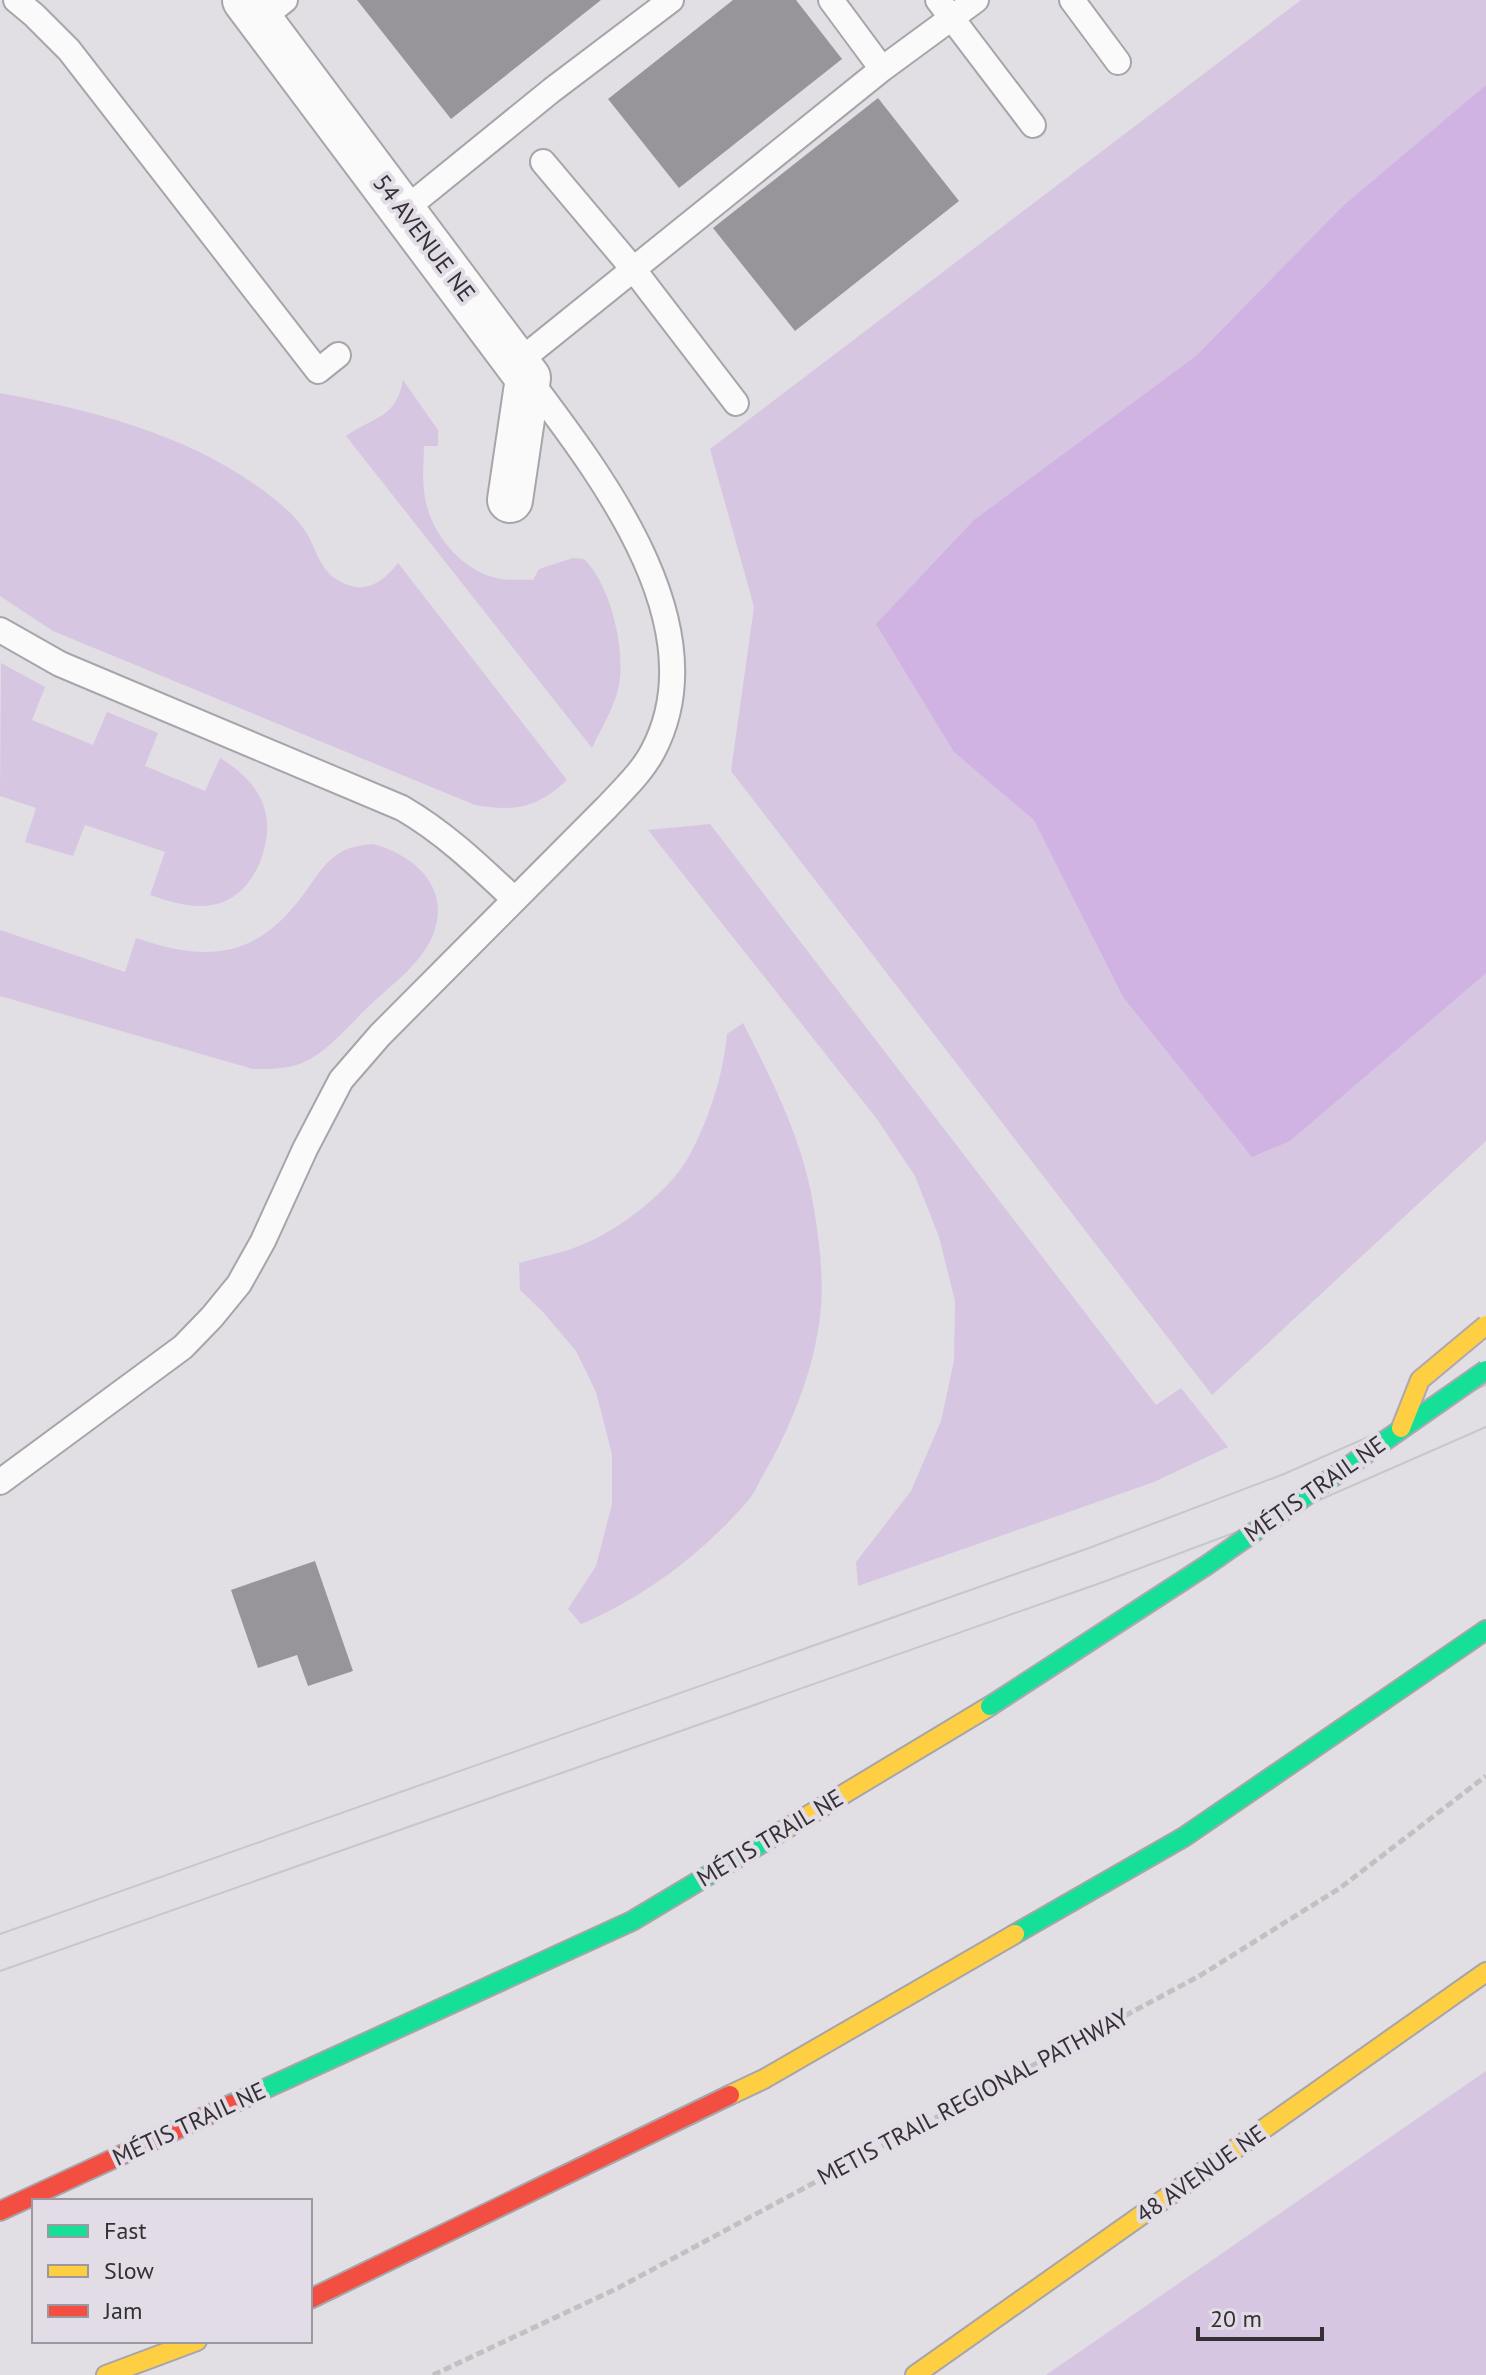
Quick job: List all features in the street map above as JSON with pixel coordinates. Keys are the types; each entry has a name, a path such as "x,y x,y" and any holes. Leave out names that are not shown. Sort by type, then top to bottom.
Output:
{"main road":[{"path":"1400,1431 1420,1380 1486,1325"},
{"name":"MÉTIS TRAIL NE","path":"0,2211 632,1921 990,1706 1207,1565 1486,1370"},
{"path":"312,2298 764,2079 1184,1837 1486,1630"},
{"name":"48 AVENUE NE","path":"915,2375 1486,1972"},
{"path":"106,2375 192,2343"}],"street":[{"name":"54 AVENUE NE","path":"263,7 403,211 523,370"},
{"path":"510,500 523,370"}],"lane":[{"path":"16,0 69,50 318,371 338,355"},
{"path":"403,211 552,90 671,0"},
{"path":"831,0 882,69"},
{"path":"0,1482 183,1347 212,1317 239,1284 263,1241 341,1080 380,1035 607,807 641,770 654,749 671,698 674,659 667,618 617,505 523,370 634,270 882,69 945,9 976,0"},
{"path":"1072,0 1118,62"},
{"path":"945,9 1033,125"},
{"path":"543,162 634,270 736,403"},
{"path":"0,630 60,664 402,808 435,827 514,899"}],"path":[{"name":"METIS TRAIL REGIONAL PATHWAY","path":"433,2375 618,2288 1201,1975 1340,1888 1486,1776"}],"shaded area":[{"path":"1301,0 1486,0 1486,1141 1212,1395 731,771 754,607 710,449"},
{"path":"1486,85 1486,973 1290,1141 1252,1157 1123,997 1034,820 954,752 876,624 974,520 1196,356 1343,206"},
{"path":"403,380 438,430 438,446 424,446 426,504 438,532 457,556 482,573 509,580 533,580 539,569 573,558 584,559 602,585 618,639 620,675 613,704 592,748 346,436 389,410 400,393"},
{"path":"0,393 76,409 152,432 223,464 256,485 290,513 308,535 325,569 350,586 366,587 380,581 398,563 567,780 546,797 525,806 502,808 475,805 53,631 0,596"},
{"path":"1,663 45,687 32,720 93,745 107,712 158,733 145,766 205,791 220,758 246,778 262,802 267,829 260,862 246,886 229,899 214,905 177,903 150,895 165,852 85,825 73,856 25,842 36,808 0,796"},
{"path":"710,824 1156,1405 1181,1388 1228,1447 1154,1482 858,1586 856,1562 911,1491 941,1421 954,1361 955,1301 939,1237 915,1176 877,1119 648,830"},
{"path":"373,844 406,858 429,881 436,894 436,927 428,945 408,970 329,1045 302,1063 284,1068 253,1069 0,996 0,930 125,972 136,938 182,950 223,951 242,946 279,923 335,856 357,846"},
{"path":"743,1023 786,1113 809,1184 822,1281 821,1310 811,1364 790,1423 772,1459 755,1491 729,1522 691,1557 649,1588 581,1624 568,1609 596,1566 612,1504 612,1454 596,1392 576,1351 520,1290 519,1263 593,1240 640,1210 668,1185 688,1158 709,1113 727,1034"},
{"path":"1486,2071 1486,2375 1046,2375"}],"building":[{"path":"357,0 601,0 451,119"},
{"path":"733,0 796,0 842,59 679,188 608,99"},
{"path":"878,98 959,201 795,331 713,228"},
{"path":"315,1561 353,1671 308,1686 297,1655 258,1668 231,1590"}],"tram line":[{"path":"0,1934 1089,1548 1284,1474 1486,1385"},
{"path":"0,1971 1106,1581 1308,1505 1486,1427"}],"traffic: fast":[{"path":"990,1706 1207,1565 1486,1370"},
{"path":"1015,1934 1184,1837 1486,1630"},
{"path":"232,2104 632,1921 779,1833"}],"traffic: slow":[{"path":"1401,1428 1420,1380 1486,1325"},
{"path":"779,1833 990,1706"},
{"path":"730,2095 764,2079 1015,1934"},
{"path":"915,2375 1486,1972"},
{"path":"106,2375 192,2343"}],"traffic: jam":[{"path":"312,2298 730,2095"},
{"path":"0,2211 232,2104"}]}
